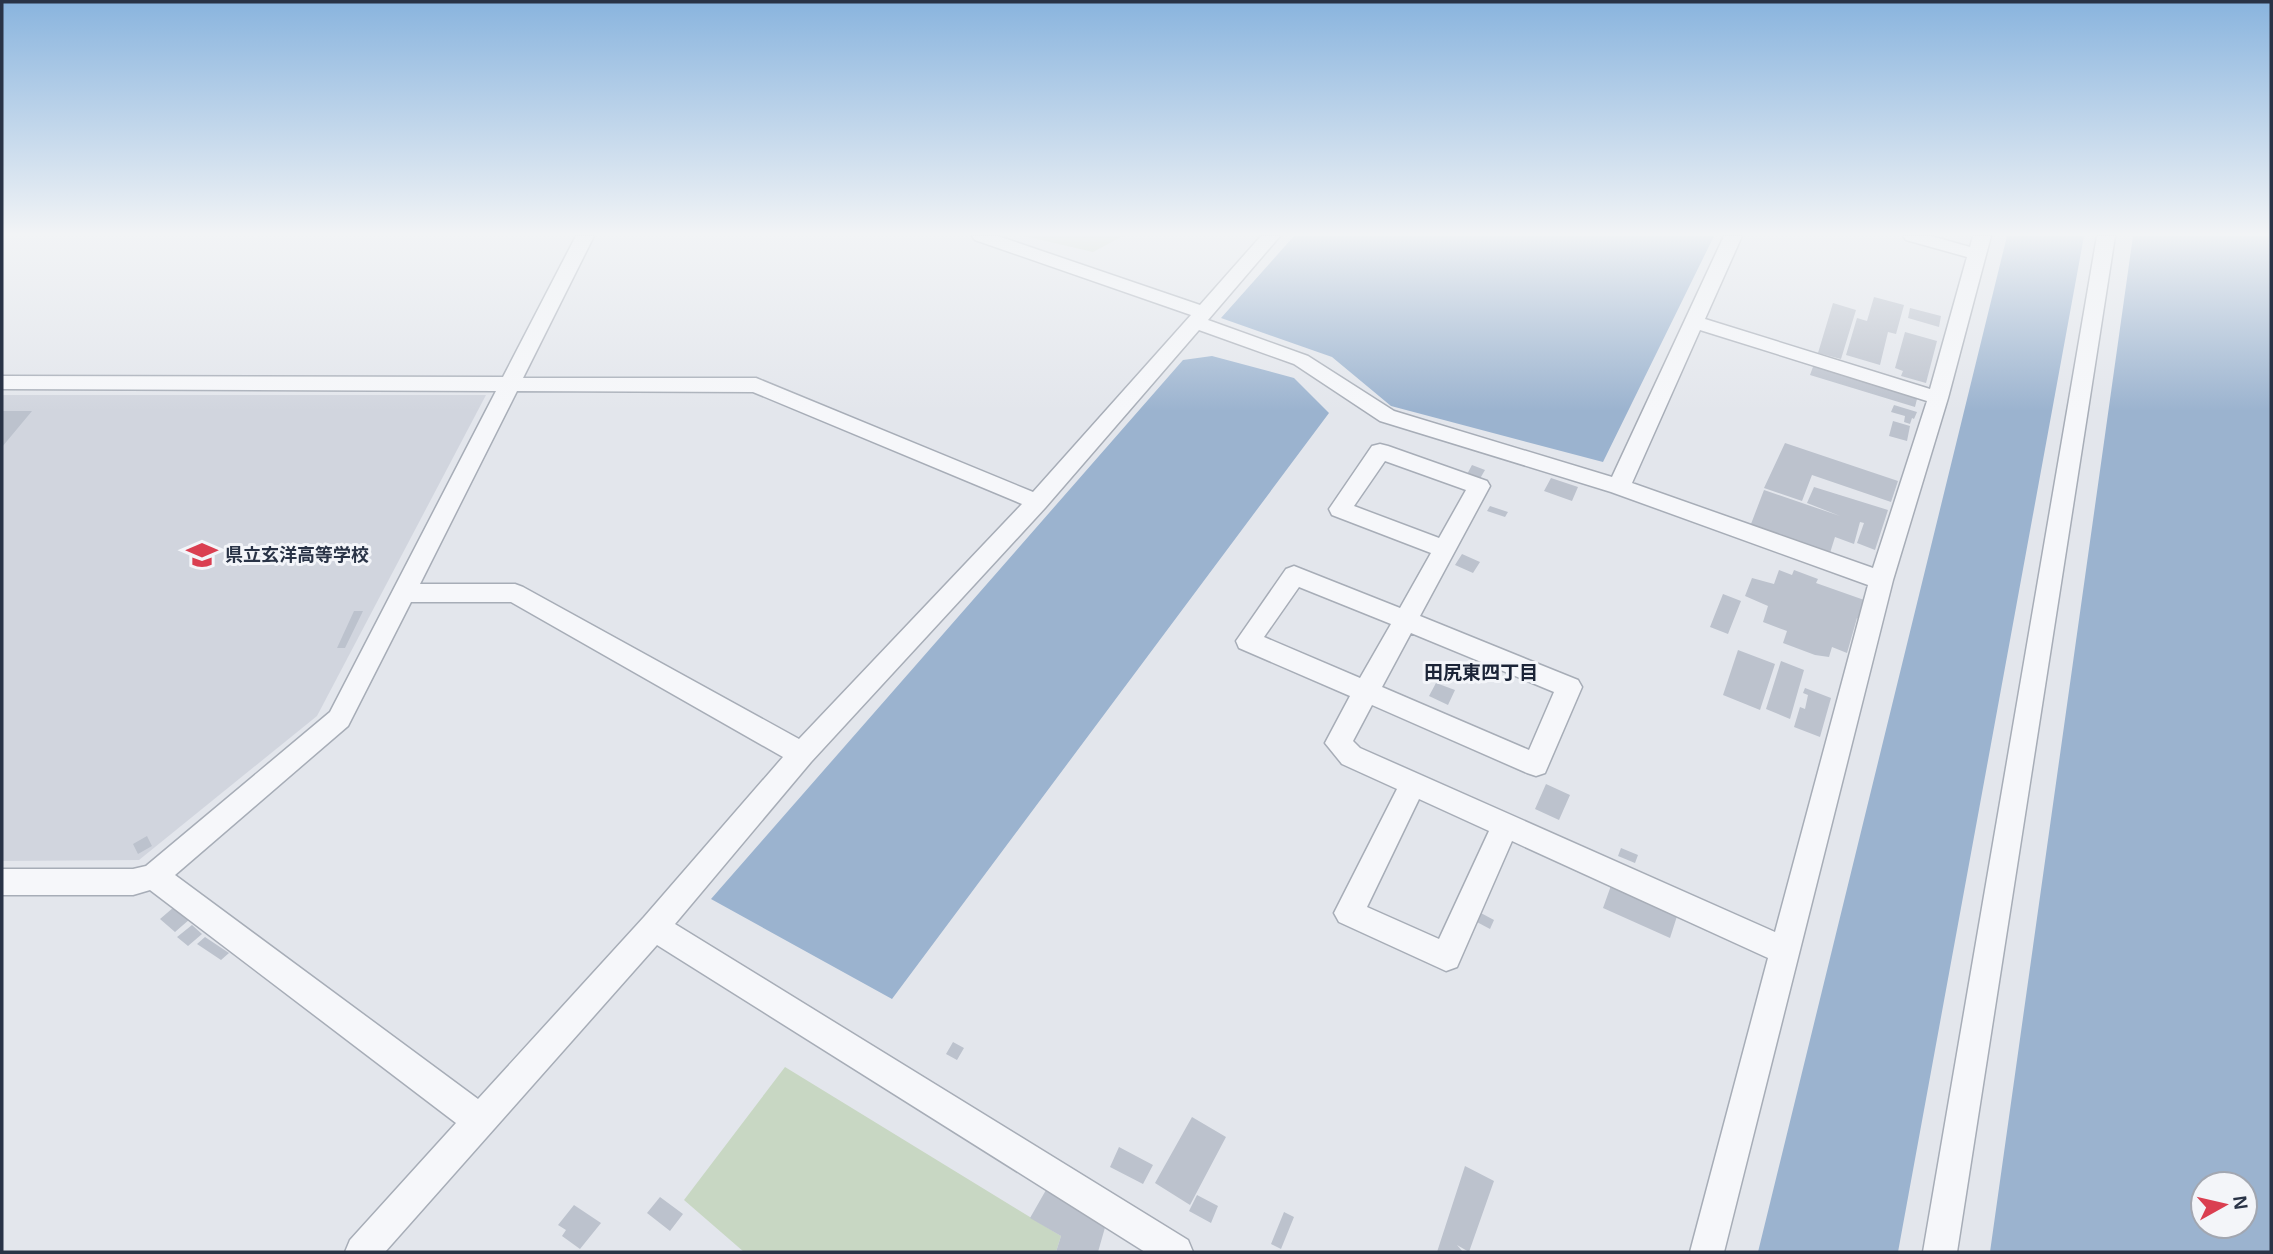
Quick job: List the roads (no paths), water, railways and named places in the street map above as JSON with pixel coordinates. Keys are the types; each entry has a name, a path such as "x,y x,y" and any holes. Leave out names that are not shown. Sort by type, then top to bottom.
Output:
{"street":[{"path":"2,882 133,882 153,876 338,719 555,295"},
{"path":"1138,295 1301,360 1387,416 1619,487 1881,580"},
{"path":"362,1252 654,927 802,754 1037,502 1218,295"},
{"path":"1619,487 1707,295"},
{"path":"1707,1252 1881,580 1938,398 1966,295"},
{"path":"1940,1252 2096,295"},
{"path":"1695,322 1938,398"},
{"path":"2,382 756,385 1037,502"},
{"path":"1444,550 1340,509 1380,451 1479,486 1444,550 1405,621 1365,693 1338,743 1351,755 1413,784 1785,951"},
{"path":"1294,575 1405,621 1569,687 1536,765 1248,641 1294,575"},
{"path":"403,593 515,593 802,754"},
{"path":"1413,784 1349,913 1446,957 1505,825"},
{"path":"153,876 481,1121"},
{"path":"654,927 1176,1252"}],"water":[{"path":"1242,295 1685,295 1603,462 1391,406 1332,357 1221,318"},
{"path":"1993,295 2073,295 1898,1252 1758,1252"},
{"path":"2125,295 2271,295 2271,1252 1990,1252"},
{"path":"1212,356 1294,378 1329,413 892,999 711,899 1183,360"}],"place":[{"name":"県立玄洋高等学校","path":"202,555"}],"district":[{"name":"田尻東四丁目","path":"1481,672"}]}
